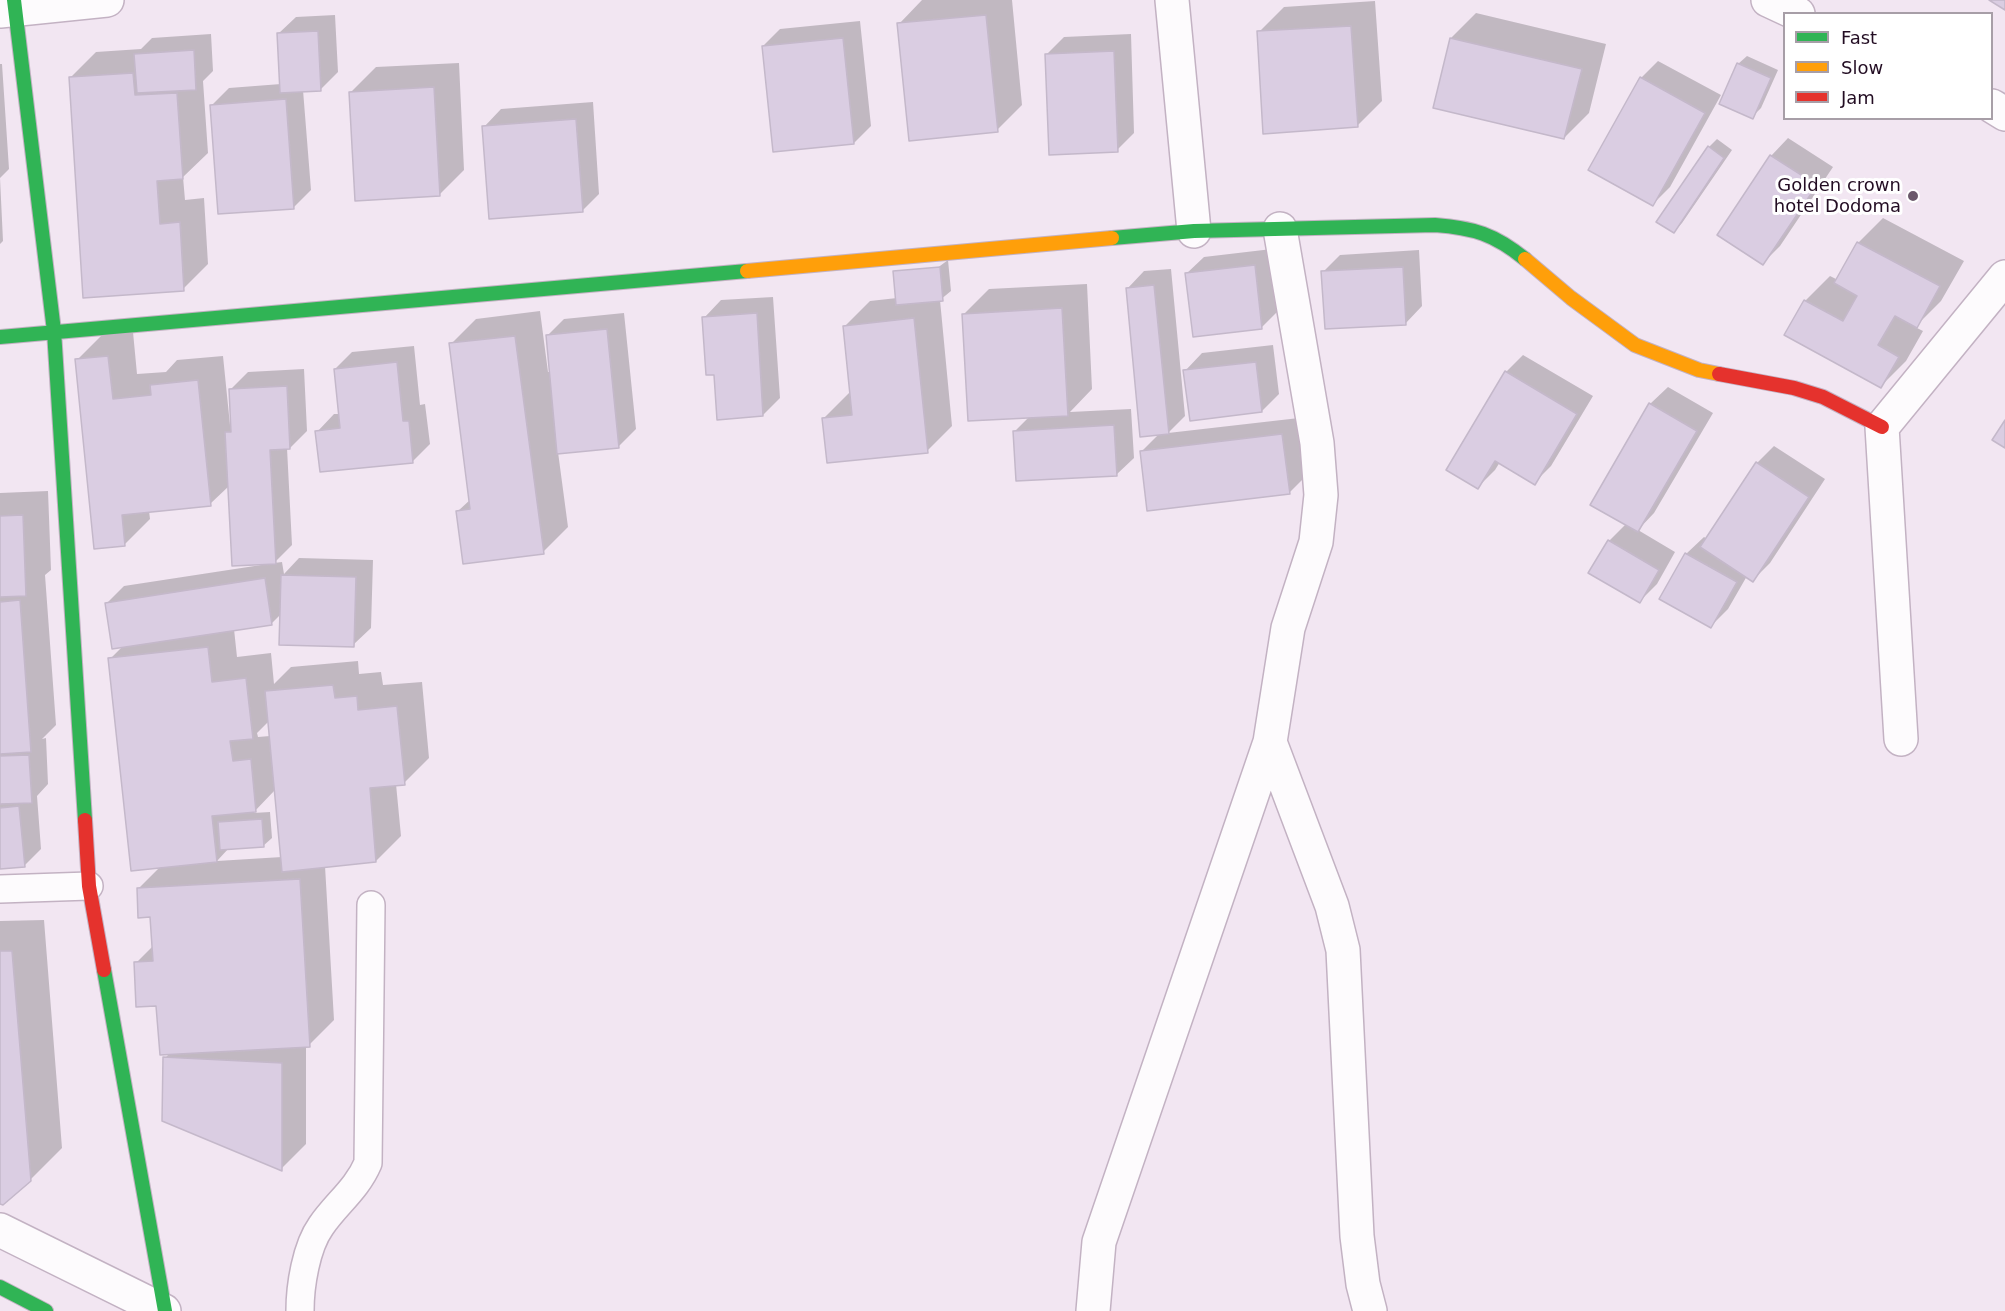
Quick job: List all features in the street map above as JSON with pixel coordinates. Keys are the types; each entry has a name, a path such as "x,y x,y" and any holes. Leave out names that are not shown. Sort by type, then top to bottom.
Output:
{"main road":[{"path":"9,7 54,331 89,886 164,1311"},
{"path":"0,337 1194,231 1435,225 1462,227 1488,234 1515,251 1571,298 1635,345 1699,370 1794,388 1823,397 1882,427"},
{"path":"0,1287 46,1311"}],"street":[{"path":"9,7 106,0"},
{"path":"1172,0 1194,231"},
{"path":"1768,0 1794,12"},
{"path":"1093,1311 1099,1242 1270,742 1288,628 1316,542 1321,495 1317,443 1280,229"},
{"path":"1901,740 1882,427 2005,277"},
{"path":"1270,742 1332,906 1343,950 1357,1236 1370,1311"},
{"path":"0,1230 164,1311"}],"lane":[{"path":"0,889 89,886"},
{"path":"300,1311 304,1266 319,1227 354,1189 362,1178 368,1163 370,905"}],"building":[{"path":"1989,0 2005,0 2005,10"},
{"path":"986,15 998,132 909,141 897,23"},
{"path":"1351,26 1358,127 1263,134 1257,31"},
{"path":"318,31 321,91 280,93 277,33"},
{"path":"843,38 854,144 773,152 762,46"},
{"path":"1450,38 1582,69 1564,139 1433,108"},
{"path":"194,50 196,90 137,93 134,54"},
{"path":"1114,51 1118,152 1049,155 1045,54"},
{"path":"1737,63 1771,78 1753,119 1719,104"},
{"path":"133,73 135,95 177,93 183,179 157,181 160,224 180,222 184,291 83,298 69,77"},
{"path":"1640,77 1705,113 1653,206 1588,170"},
{"path":"434,87 440,196 355,201 349,92"},
{"path":"286,99 294,209 218,214 210,105"},
{"path":"576,119 583,212 489,219 482,126"},
{"path":"1708,146 1724,158 1674,233 1656,222"},
{"path":"1770,155 1817,185 1763,265 1717,235"},
{"path":"1857,242 1940,286 1917,328 1895,316 1878,345 1899,357 1881,388 1784,335 1804,300 1843,321 1857,296 1834,283"},
{"path":"1255,265 1262,329 1193,337 1185,273"},
{"path":"940,267 943,301 896,305 893,271"},
{"path":"1403,267 1406,325 1325,329 1321,271"},
{"path":"1154,285 1169,434 1140,437 1126,288"},
{"path":"1062,308 1068,416 968,421 962,314"},
{"path":"757,313 763,416 717,420 714,375 706,375 702,317"},
{"path":"914,318 928,453 827,463 822,418 852,415 843,326"},
{"path":"607,329 619,448 557,454 546,335"},
{"path":"515,336 544,554 463,564 456,511 470,509 449,343"},
{"path":"108,356 113,399 151,395 150,385 198,380 211,506 122,515 125,546 94,549 75,359"},
{"path":"397,362 403,421 409,421 413,463 320,472 315,431 340,428 334,369"},
{"path":"1256,362 1262,412 1190,421 1183,370"},
{"path":"1505,371 1577,414 1535,485 1495,461 1478,489 1446,470"},
{"path":"287,386 290,449 270,450 276,564 232,566 225,432 231,432 229,389"},
{"path":"1649,403 1697,431 1638,532 1590,505"},
{"path":"2005,420 2005,448 1992,440"},
{"path":"1114,425 1117,476 1016,481 1013,431"},
{"path":"1282,434 1290,494 1147,511 1140,451"},
{"path":"1756,462 1809,497 1753,582 1700,547"},
{"path":"23,515 26,596 0,597 0,516"},
{"path":"1608,540 1659,570 1640,603 1588,573"},
{"path":"1685,553 1737,582 1711,628 1659,599"},
{"path":"281,575 356,577 354,647 279,645"},
{"path":"265,578 272,625 112,649 105,603"},
{"path":"20,600 31,752 0,754 0,602"},
{"path":"208,647 212,682 246,678 253,739 230,741 233,761 251,759 256,812 212,816 217,862 131,871 108,658"},
{"path":"333,685 335,698 357,696 358,710 397,706 405,785 370,788 376,862 282,872 265,691"},
{"path":"29,755 32,803 0,804 0,756"},
{"path":"19,806 25,867 0,869 0,808"},
{"path":"262,819 264,847 220,850 218,822"},
{"path":"300,879 310,1047 160,1055 156,1006 136,1007 134,962 153,961 150,917 138,918 137,888"},
{"path":"0,951 12,951 31,1181 3,1205 0,1204"},
{"path":"163,1057 282,1063 282,1171 162,1121"}],"traffic: fast":[{"path":"14,0 54,331 85,820"},
{"path":"1112,238 1194,231 1435,225 1472,230 1483,234 1514,250 1525,259"},
{"path":"0,337 747,271"},
{"path":"104,970 165,1311"},
{"path":"0,1287 46,1311"}],"traffic: slow":[{"path":"747,271 1112,238"},
{"path":"1525,259 1571,298 1635,345 1699,370 1719,374"}],"traffic: jam":[{"path":"1719,374 1794,388 1823,397 1882,427"},
{"path":"85,820 89,886 104,970"}],"place":[{"name":"Golden crown hotel Dodoma","path":"1913,196"}]}
